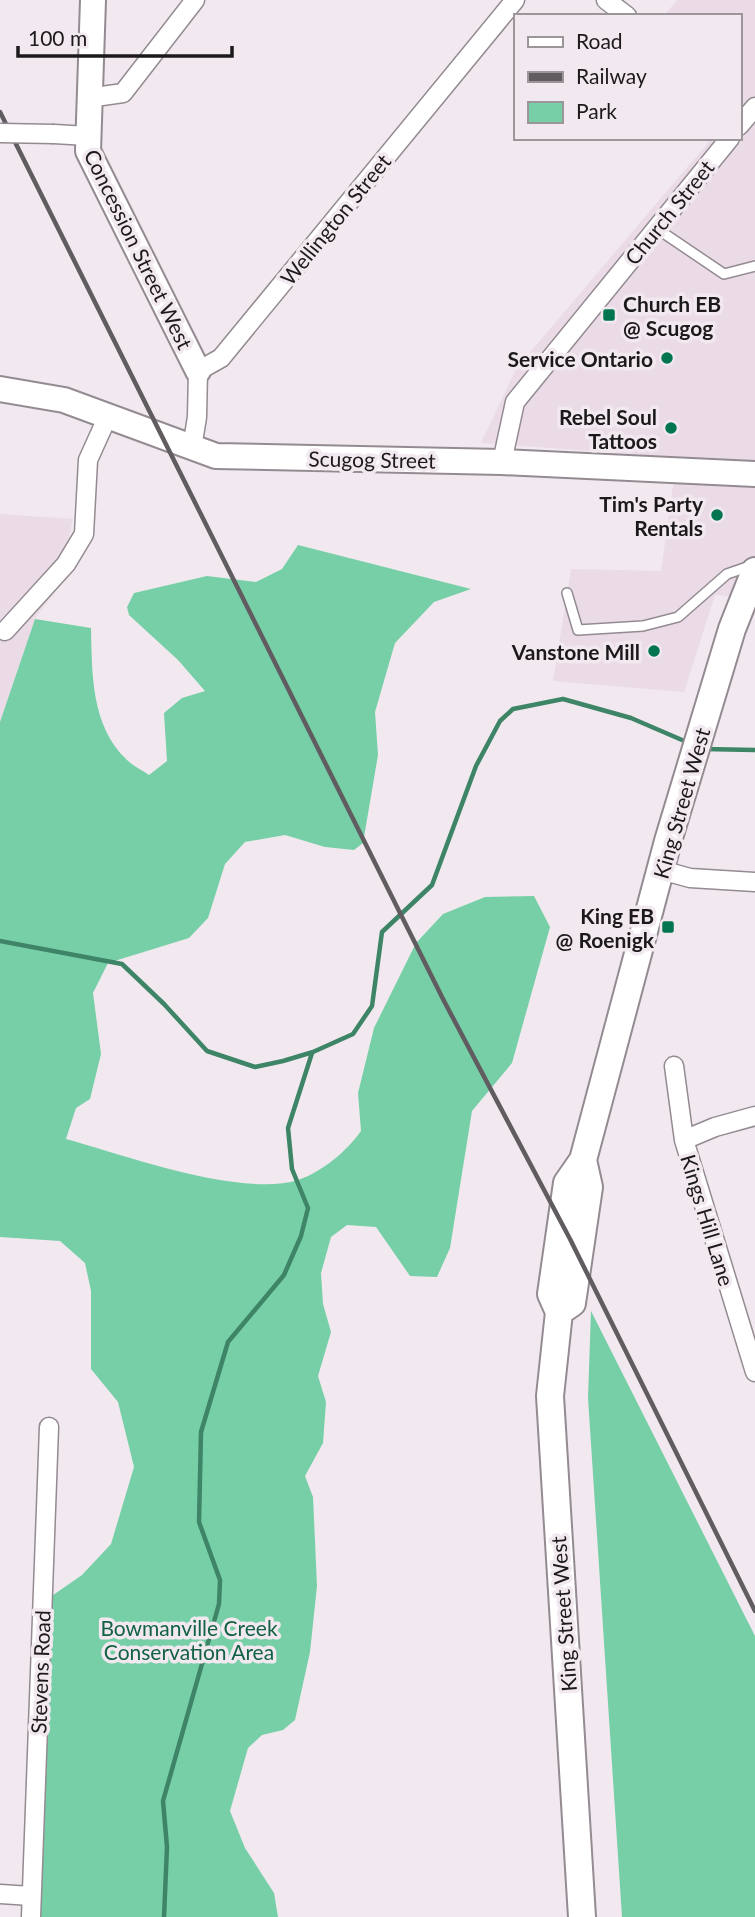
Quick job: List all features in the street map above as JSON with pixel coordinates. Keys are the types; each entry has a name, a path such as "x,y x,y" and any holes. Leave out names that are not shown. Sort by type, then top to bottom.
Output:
{"main road":[{"name":"King Street West","path":"582,1917 550,1396 559,1312 551,1294 567,1183 583,1160 668,841 732,629 755,571"}],"street":[{"name":"Concession Street West","path":"93,0 88,151 198,371"},
{"path":"89,98 123,93 195,0"},
{"path":"607,0 624,14"},
{"name":"Wellington Street","path":"198,371 220,358 507,3"},
{"path":"741,123 750,107"},
{"path":"0,133 88,136"},
{"name":"Church Street","path":"502,462 514,402 728,140"},
{"path":"192,448 197,417 198,371"},
{"name":"Scugog Street","path":"0,389 64,400 216,456 502,462 755,474"},
{"path":"2,632 66,564 84,534 88,460 107,418"},
{"path":"661,870 690,878 755,882"},
{"name":"Kings Hill Lane","path":"674,1066 684,1140 754,1363"},
{"path":"684,1140 715,1127 755,1116"},
{"name":"Stevens Road","path":"31,1917 49,1427"},
{"path":"0,1894 31,1896"}],"lane":[{"path":"656,228 724,274 755,266"},
{"path":"566,593 578,629 643,626 678,617 727,574 755,564"}],"shaded area":[{"path":"677,0 755,0 755,598 715,595 684,692 553,681 571,569 661,571 677,457 481,443 516,369 710,140 741,140 741,14 666,14"},
{"path":"0,514 73,519 58,588 35,619 0,722"}],"green space":[{"name":"Bowmanville Creek Conservation Area","path":"298,545 471,589 434,602 395,643 375,712 378,755 363,843 354,850 325,847 285,835 245,842 225,864 208,918 189,938 108,963 93,993 101,1054 90,1099 76,1108 66,1139 150,1164 215,1179 274,1184 298,1180 333,1160 361,1131 358,1093 374,1028 416,943 443,914 485,897 534,896 550,927 512,1063 472,1111 450,1248 437,1277 410,1276 376,1227 347,1225 331,1237 321,1273 323,1304 331,1332 318,1376 326,1402 323,1443 305,1476 313,1497 317,1586 310,1652 295,1720 283,1730 262,1735 248,1748 230,1811 245,1848 274,1893 278,1917 37,1917 43,1602 82,1575 111,1544 134,1467 118,1402 91,1369 91,1291 85,1263 60,1241 0,1237 0,722 35,619 91,628 93,681 106,732 127,760 149,775 167,761 164,713 182,698 205,691 178,660 129,615 127,607 134,593 207,576 256,582 282,569"},
{"path":"591,1311 755,1636 755,1917 622,1917 588,1398"}],"waterway":[{"path":"0,941 122,964 207,1051 255,1067 283,1061 313,1052 353,1034 372,1006 382,932 432,885 476,766 500,721 513,709 563,699 631,718 689,743"},
{"path":"704,749 755,750"},
{"path":"164,1917 167,1847 163,1801 219,1604 220,1580 199,1522 201,1432 228,1342 284,1275 301,1236 308,1208 292,1169 288,1128 312,1053"}],"railway":[{"path":"0,112 444,1001 570,1239 755,1611"}],"place":[{"name":"Church EB @ Scugog","path":"609,315"},
{"name":"Service Ontario","path":"667,358"},
{"name":"Rebel Soul Tattoos","path":"671,428"},
{"name":"Tim's Party Rentals","path":"717,515"},
{"name":"Vanstone Mill","path":"654,651"},
{"name":"King EB @ Roenigk","path":"668,927"}]}
